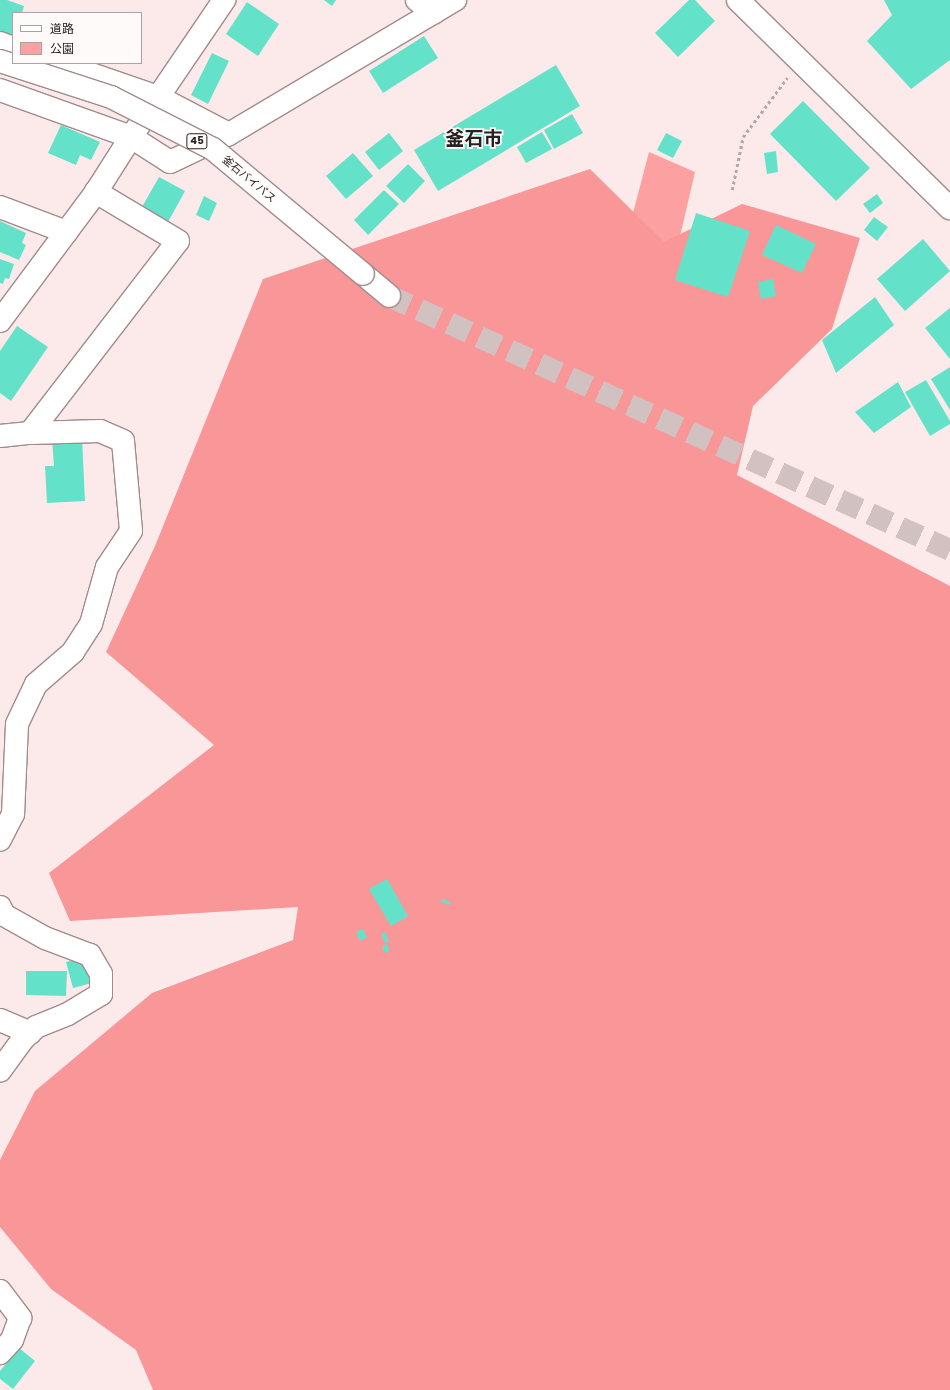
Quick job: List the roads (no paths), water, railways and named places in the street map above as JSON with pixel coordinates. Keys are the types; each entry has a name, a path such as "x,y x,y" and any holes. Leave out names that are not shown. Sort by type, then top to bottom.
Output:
{"main road":[{"path":"4,309 96,192 131,137 224,0"},
{"path":"416,0 434,13"},
{"path":"0,90 131,137 170,162 229,134 455,0"},
{"path":"738,0 950,208"},
{"path":"0,43 12,48"},
{"name":"釜石バイパス","path":"0,61 111,97 213,148 389,296"},
{"path":"62,64 158,97 229,134"},
{"path":"30,433 178,241 96,192"},
{"path":"0,207 66,232"},
{"path":"0,436 30,433 100,432 123,441 130,531 107,567 91,624 73,652 36,684 17,724 13,814 0,840"},
{"path":"0,907 4,915 45,938 90,955 101,974 101,994 68,1014 36,1027 22,1039 0,1071"},
{"path":"0,1020 30,1033"},
{"path":"0,1291 20,1318 12,1340 0,1353"}],"tunnel":[{"path":"389,296 950,550"}],"district":[{"name":"釜石市","path":"474,139"}]}
